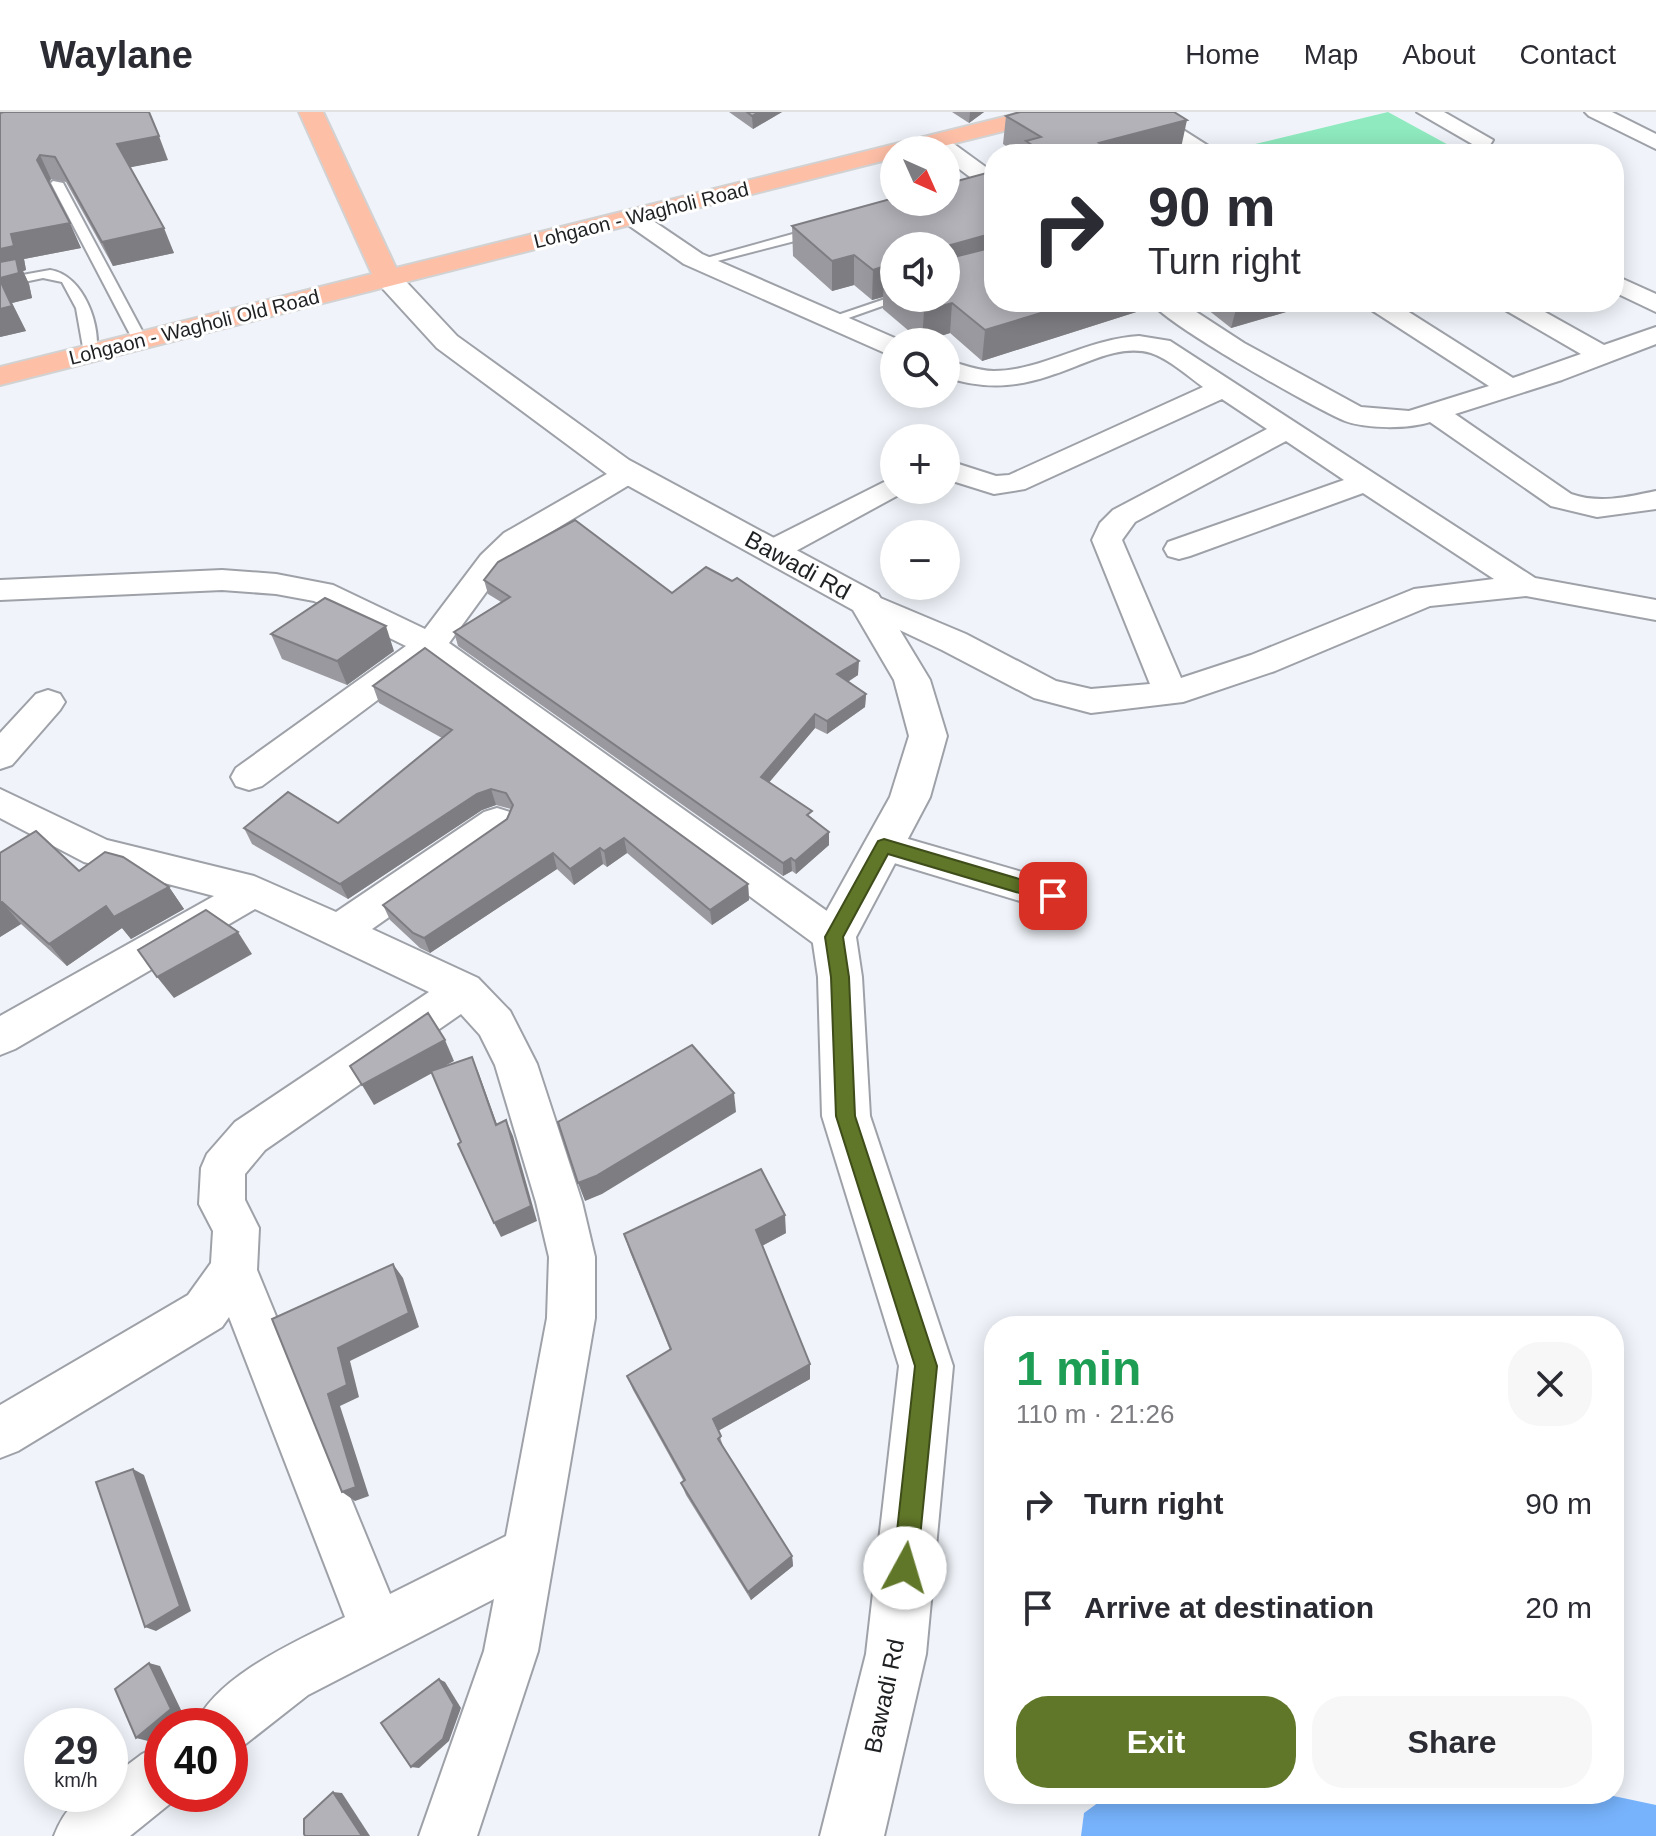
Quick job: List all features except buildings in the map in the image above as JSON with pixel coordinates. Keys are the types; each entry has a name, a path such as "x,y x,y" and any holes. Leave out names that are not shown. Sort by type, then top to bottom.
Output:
{"main road":[{"path":"311,112 387,278"},
{"name":"Lohgaon - Wagholi Road","path":"955,136 1052,112"},
{"name":"Lohgaon - Wagholi Road","path":"387,278 880,154"},
{"name":"Lohgaon - Wagholi Old Road","path":"0,376 387,278"}],"street":[{"path":"1140,112 1193,144"},
{"path":"1428,112 1482,140"},
{"path":"1596,112 1656,142"},
{"path":"960,159 984,177"},
{"path":"632,217 698,262 880,341"},
{"name":"Bawadi Rd","path":"387,278 447,342 629,473 866,602 912,680 928,736 910,797 834,937 840,977 846,1116 926,1366 896,1654 852,1836"},
{"path":"1624,287 1656,304"},
{"path":"1179,312 1235,349 1355,415 1411,419 1511,388 1656,335"},
{"path":"1392,312 1511,388"},
{"path":"1527,312 1602,355"},
{"path":"960,373 1001,379 1029,373 1114,344 1140,341 1161,347 1526,586"},
{"path":"960,474 994,485 1015,483 1223,388"},
{"path":"1434,412 1561,500 1579,508 1610,510 1656,500"},
{"path":"1171,694 1107,540 1111,530 1124,516 1286,430"},
{"path":"249,777 430,645 492,562 515,540 629,473"},
{"path":"1179,549 1366,482"},
{"path":"772,551 880,493"},
{"path":"0,590 222,580 276,584 322,592 430,645 834,937"},
{"path":"866,602 954,642 1046,690 1091,701 1171,694 1263,663 1425,596 1526,586 1656,610"},
{"path":"0,756 48,702"},
{"path":"0,802 97,852 254,891 464,990 495,1023 516,1064 559,1202 572,1257 571,1318 511,1651 448,1836"},
{"path":"339,931 497,822"},
{"path":"884,846 1053,896"},
{"path":"0,1037 254,891"},
{"path":"377,1628 234,1270 236,1228 222,1204 223,1168 250,1136 464,990"},
{"path":"0,1433 205,1311 234,1270"},
{"path":"246,1708 288,1675 529,1552"},
{"path":"83,1836 144,1788"}],"lane":[{"path":"57,183 140,340"},
{"path":"698,262 838,226"},
{"path":"0,283 57,275 69,282 77,294 91,353"},
{"path":"832,319 880,304"}],"green space":[{"path":"1388,112 1447,144 1255,144"}],"water":[{"path":"1624,1798 1656,1805 1656,1836 1081,1836 1084,1813 1096,1804 1624,1804"}],"route":[{"path":"905,1568 926,1366 846,1116 840,977 834,937 884,846 1053,896"}]}
